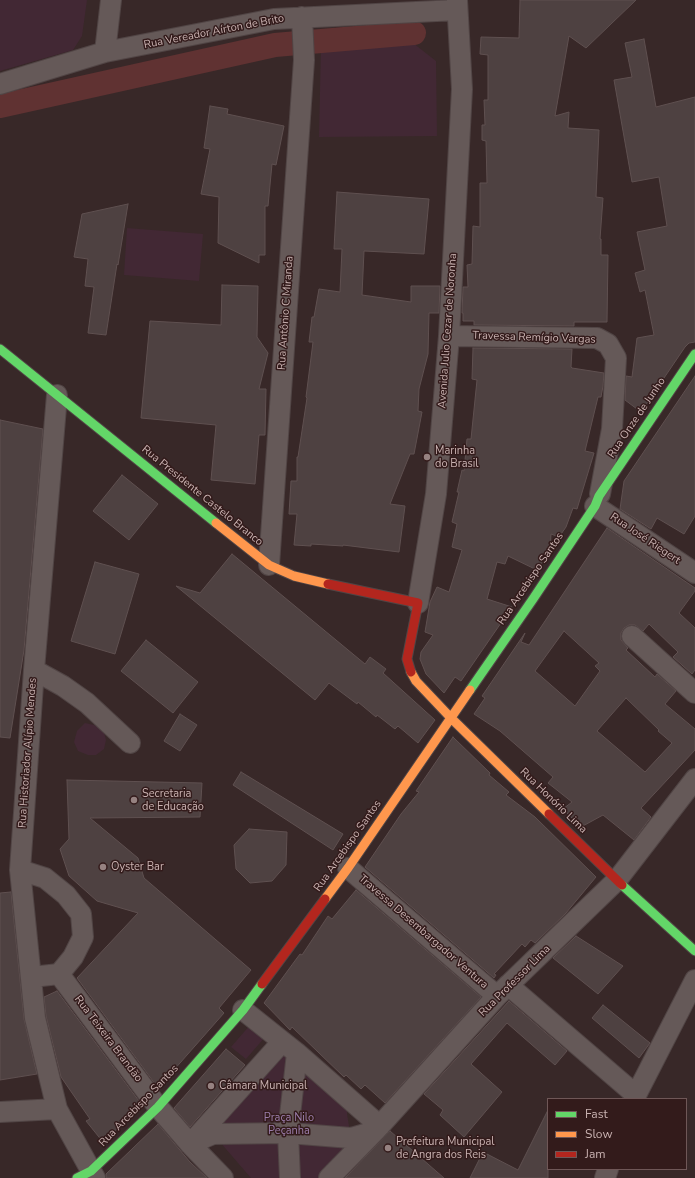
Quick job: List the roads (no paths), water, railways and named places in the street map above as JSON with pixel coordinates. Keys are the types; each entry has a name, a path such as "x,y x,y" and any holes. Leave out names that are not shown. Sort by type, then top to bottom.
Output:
{"street":[{"path":"105,52 111,0"},
{"name":"Rua Vereador Aírton de Brito","path":"0,84 105,52 274,19 453,3"},
{"name":"Avenida Julio Cezar de Noronha","path":"407,659 436,494 449,336 462,89 453,3"},
{"name":"Rua Antônio C Miranda","path":"269,565 304,60 302,17"},
{"name":"Travessa Remígio Vargas","path":"449,336 597,338 608,344 616,358 612,429 597,501"},
{"name":"Rua Presidente Castelo Branco","path":"0,349 269,565 294,576 343,588 418,603"},
{"name":"Rua Onze de Junho","path":"597,501 695,354"},
{"name":"Rua Historiador Alípio Mendes","path":"57,395 34,670 20,870 35,1018 57,1109 87,1176"},
{"name":"Rua José Riegert","path":"597,501 695,573"},
{"name":"Rua Arcebispo Santos","path":"87,1176 158,1107 243,1010 348,868 533,599 597,501"},
{"path":"632,636 695,694"},
{"name":"Rua Honório Lima","path":"407,659 410,670 416,681 451,718 617,880 695,951"},
{"path":"34,670 63,686 87,703 130,742"},
{"name":"Rua Professor Lima","path":"328,1178 378,1129 503,991 617,880 695,779"},
{"name":"Travessa Desembargador Ventura","path":"348,868 635,1097"},
{"path":"20,870 45,878 66,895 81,914 83,937 73,957 59,974 32,977"},
{"name":"Rua Teixeira Brandão","path":"59,974 158,1107 190,1144 223,1178"},
{"path":"635,1097 695,980"},
{"path":"190,1144 213,1134 288,1133 351,1138 378,1129 290,1048 243,1010"},
{"path":"290,1048 288,1133 290,1178"},
{"path":"190,1144 290,1048"},
{"path":"0,1112 57,1109"}],"waterway":[{"path":"0,106 275,45 414,33"}],"place":[{"name":"Marinha do Brasil","path":"427,457"},
{"name":"Secretaria de Educação","path":"134,800"},
{"name":"Oyster Bar","path":"103,867"},
{"name":"Câmara Municipal","path":"211,1086"},
{"name":"Prefeitura Municipal de Angra dos Reis","path":"388,1148"}],"park label":[{"name":"Praça Nilo Peçanha","path":"289,1124"}]}
